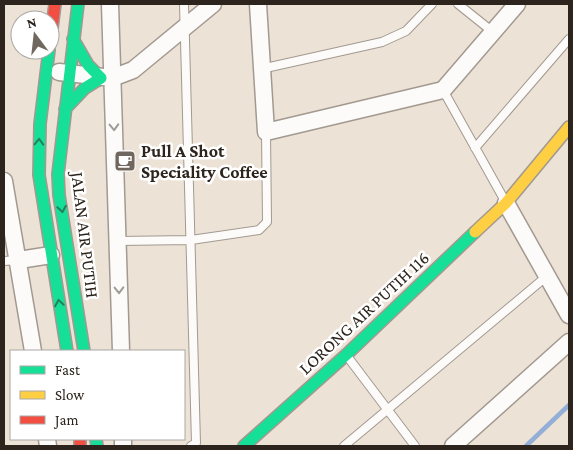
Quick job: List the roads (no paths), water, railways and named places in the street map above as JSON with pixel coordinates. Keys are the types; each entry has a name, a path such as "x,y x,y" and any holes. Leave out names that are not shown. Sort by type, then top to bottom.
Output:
{"street":[{"name":"JALAN AIR PUTIH","path":"78,4 64,109 58,174 59,195 84,350"},
{"path":"110,4 107,78 118,241 121,350"},
{"path":"64,109 85,88 107,78 133,70 213,4"},
{"path":"258,4 266,132 442,90 517,4"},
{"path":"73,39 88,65 107,78"},
{"name":"JALAN AIR PUTIH","path":"48,60 40,124 39,175 67,350"},
{"path":"47,70 107,78"},
{"name":"LORONG AIR PUTIH 116","path":"244,446 346,355 506,203 569,127"},
{"path":"4,180 11,261 33,350"},
{"path":"506,203 569,315"},
{"path":"11,261 51,255"},
{"path":"453,446 569,342"}],"lane":[{"path":"184,4 196,443 191,446"},
{"path":"261,69 382,42 406,31 432,4"},
{"path":"458,4 493,32"},
{"path":"475,148 569,39"},
{"path":"442,90 506,203"},
{"path":"118,241 191,240 259,230 267,222 266,132"},
{"path":"344,446 547,276"},
{"path":"346,355 415,446"}],"waterway":[{"path":"526,446 569,405"}],"place":[{"name":"Pull A Shot Speciality Coffee","path":"125,161"}]}
